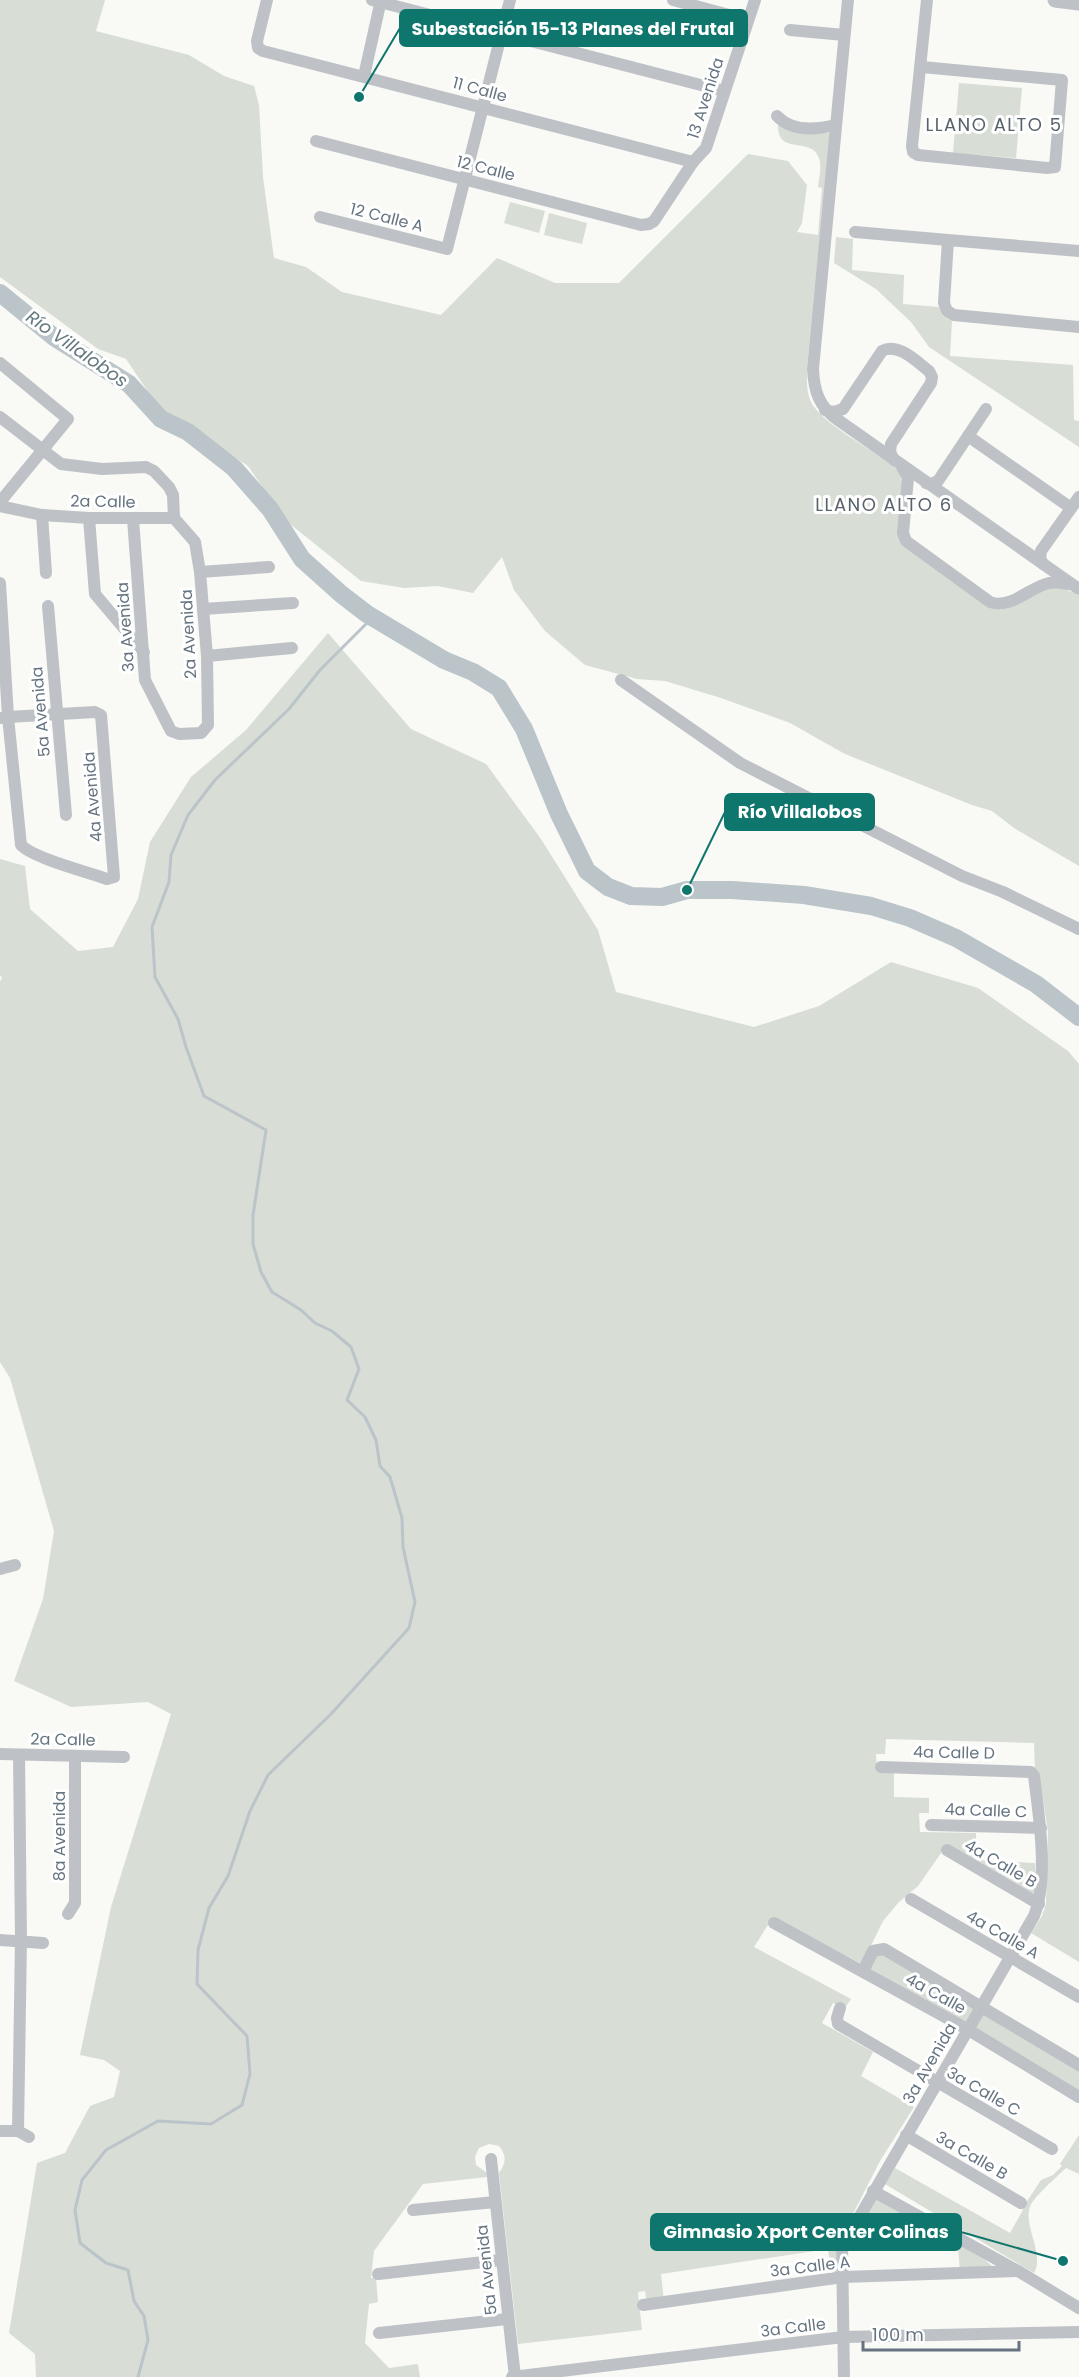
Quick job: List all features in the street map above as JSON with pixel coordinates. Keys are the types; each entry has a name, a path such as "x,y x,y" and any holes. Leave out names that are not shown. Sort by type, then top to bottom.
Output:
{"street":[{"name":"11 Calle","path":"267,0 258,39 258,48 265,52 693,162"},
{"path":"465,179 510,0"},
{"path":"673,0 748,20"},
{"name":"13 Avenida","path":"648,225 654,221 693,162 706,148 755,0"},
{"path":"848,0 813,369 817,397 825,410 1077,587"},
{"path":"922,67 1062,80 1055,167 915,154 912,146 922,67 927,0"},
{"path":"1055,0 1079,3"},
{"path":"364,76 378,1 724,91"},
{"path":"790,30 844,35"},
{"path":"777,116 783,122 799,128 835,125"},
{"name":"12 Calle","path":"315,141 648,225"},
{"name":"12 Calle A","path":"320,217 446,249 465,179"},
{"path":"855,232 1079,251"},
{"path":"948,240 944,303 950,314 1079,327"},
{"path":"825,410 834,412 843,409 885,349 897,349 929,371 932,377 931,383 891,444 890,452 908,478 903,533 906,541 990,602 997,604 1005,603 1051,582 1077,587"},
{"path":"0,363 68,419 0,504"},
{"path":"926,483 932,484 938,481 986,409"},
{"path":"0,417 61,464 102,469 146,467 162,478 169,487 173,495 174,518"},
{"path":"968,436 1071,508"},
{"path":"1043,564 1040,558 1041,551 1079,497"},
{"name":"2a Calle","path":"0,504 42,515 89,518 174,518"},
{"path":"42,515 46,573"},
{"path":"89,518 95,594 144,652"},
{"name":"2a Avenida","path":"174,518 195,542 200,572 207,656 208,725"},
{"name":"3a Avenida","path":"133,519 148,688 167,727 175,734 201,733 208,725"},
{"path":"200,572 269,567"},
{"path":"0,583 4,718 56,714"},
{"path":"203,609 293,603"},
{"name":"5a Avenida","path":"48,606 66,815"},
{"path":"207,656 292,648"},
{"path":"621,680 740,763 941,866 1003,892 1079,929"},
{"name":"4a Avenida","path":"4,718 20,841 23,848 107,879 114,877 102,719 95,712 56,714"},
{"path":"0,1569 15,1565"},
{"name":"2a Calle","path":"0,1754 124,1757"},
{"path":"0,2131 23,2134 19,1755"},
{"name":"8a Avenida","path":"68,1914 75,1903 75,1756"},
{"name":"4a Calle D","path":"881,1767 1026,1770"},
{"name":"3a Avenida","path":"844,2377 842,2247 1039,1904 1041,1828 1034,1776 1026,1770"},
{"name":"4a Calle C","path":"931,1825 1041,1828"},
{"name":"4a Calle B","path":"947,1851 1039,1904"},
{"name":"4a Calle A","path":"911,1899 1079,1997"},
{"name":"4a Calle","path":"774,1923 967,2029 1079,2097"},
{"path":"0,1940 43,1942"},
{"name":"4a Calle","path":"863,1971 873,1951 884,1949 1079,2065"},
{"name":"3a Calle C","path":"840,2008 838,2024 1053,2148"},
{"name":"3a Calle B","path":"906,2135 1021,2203"},
{"name":"5a Avenida","path":"491,2159 513,2377"},
{"path":"873,2191 1018,2271 1079,2308"},
{"path":"413,2210 495,2202"},
{"path":"378,2274 501,2260"},
{"name":"3a Calle A","path":"644,2305 843,2277 1018,2271"},
{"path":"379,2333 507,2319"},
{"name":"3a Calle","path":"513,2377 843,2337 1079,2332"}],"shaded area":[{"path":"0,0 105,0 96,31 189,55 224,76 254,86 259,105 263,177 274,258 306,267 342,292 441,315 497,258 555,283 619,283 748,154 788,161 807,185 802,223 797,232 818,235 822,188 818,187 819,158 810,148 783,140 779,134 778,125 789,129 830,133 807,367 807,388 810,400 825,419 898,470 903,484 899,532 991,608 1000,610 1040,591 1052,588 1065,589 1079,596 1079,866 1014,828 992,811 845,754 790,723 665,681 637,679 585,665 545,631 514,590 502,557 473,593 438,586 404,588 361,581 285,520 248,466 159,408 126,359 98,349 0,277"},
{"path":"959,83 1022,88 1016,158 953,153"},
{"path":"510,202 545,211 539,233 504,223"},
{"path":"549,213 587,223 582,244 544,235"},
{"path":"836,237 853,239 852,270 904,275 903,304 939,307 943,316 952,321 950,356 1073,365 1074,420 1079,421 1079,447 929,347 911,322 876,289 834,263"},
{"path":"328,633 411,729 486,764 541,839 598,930 616,992 754,1027 819,1006 891,962 978,988 1068,1051 1079,1064 1079,1962 1031,1933 1042,1916 1046,1904 1048,1832 1042,1792 1035,1769 1034,1743 886,1739 885,1754 876,1754 877,1772 894,1773 894,1797 929,1798 929,1813 919,1813 920,1832 976,1833 976,1860 1035,1863 1036,1892 1034,1895 946,1846 918,1886 898,1903 883,1921 862,1964 773,1917 754,1947 851,1999 845,2008 833,2003 822,2023 873,2052 861,2076 914,2107 880,2161 836,2247 836,2272 831,2272 828,2249 661,2274 664,2301 647,2303 645,2291 638,2292 642,2330 518,2344 499,2173 504,2163 504,2156 499,2146 489,2144 479,2148 475,2157 476,2165 487,2173 487,2177 423,2184 374,2251 371,2278 376,2278 378,2302 369,2304 365,2343 389,2368 418,2364 420,2377 36,2377 35,2354 9,2333 37,2163 65,2153 90,2106 114,2097 120,2071 104,2060 80,2055 111,1907 171,1714 148,1702 71,1707 14,1681 43,1599 54,1531 10,1378 0,1362 0,982 2,977 0,976 0,859 25,866 30,909 78,951 113,947 138,899 150,842 191,777 246,730"},
{"path":"884,1949 1079,2065 1079,2097 863,1971"},
{"path":"1079,2135 1079,2174 1066,2168 1040,2193 1030,2207 1029,2223 1037,2257 1034,2273 885,2184 895,2168 1010,2233 1041,2180 1053,2175 1062,2166 1060,2164"},
{"path":"877,2196 984,2259 993,2267 960,2272 958,2246 848,2246"}],"waterway":[{"name":"Río Villalobos","path":"0,293 54,337 129,384 161,419 188,432 234,468 270,509 302,559 341,594 367,614 444,660 473,672 499,688 524,729 559,814 587,871 608,887 631,896 662,897 687,890 732,890 804,895 871,906 910,918 956,938 1036,984 1079,1017"},
{"path":"138,2377 148,2340 144,2316 134,2301 128,2270 106,2263 80,2243 75,2210 82,2180 106,2150 158,2121 211,2124 242,2105 250,2074 247,2036 197,1984 198,1950 209,1908 228,1876 250,1811 268,1775 331,1714 409,1628 415,1602 403,1547 402,1518 390,1477 380,1466 376,1440 365,1417 347,1400 359,1369 351,1347 332,1331 315,1323 301,1310 272,1292 261,1272 253,1244 253,1215 266,1130 204,1096 178,1019 155,977 152,927 169,882 171,855 188,815 215,780 289,709 320,670 373,617"}],"place":[{"name":"Subestación 15-13 Planes del Frutal","path":"359,97"},
{"name":"Río Villalobos","path":"687,890"},
{"name":"Gimnasio Xport Center Colinas","path":"1063,2261"}],"district":[{"name":"LLANO ALTO 5","path":"994,125"},
{"name":"LLANO ALTO 6","path":"884,505"}]}
